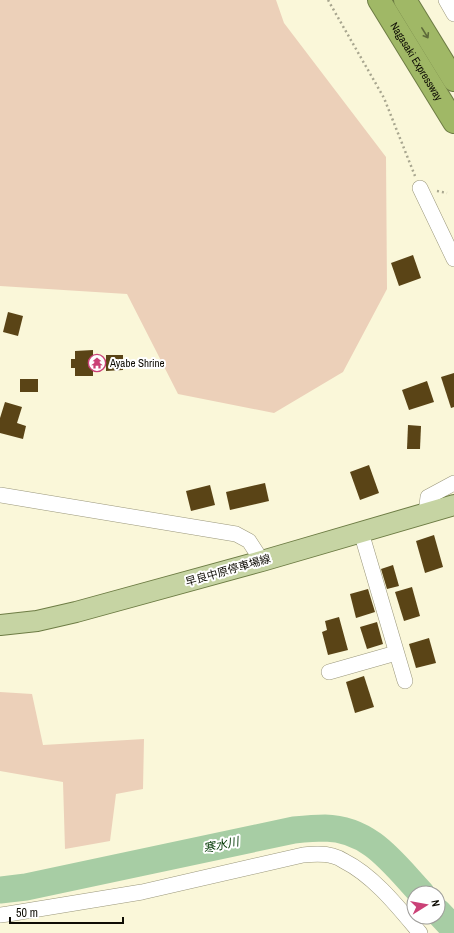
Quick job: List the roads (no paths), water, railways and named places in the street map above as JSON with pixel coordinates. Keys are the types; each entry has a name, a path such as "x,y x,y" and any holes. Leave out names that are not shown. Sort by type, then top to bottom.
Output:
{"highway":[{"name":"Nagasaki Expressway","path":"379,0 454,122"},
{"name":"Nagasaki Expressway","path":"405,0 454,80"}],"main road":[{"name":"早良中原停車場線","path":"0,625 37,621 76,612 262,561 454,505"}],"street":[{"path":"446,0 454,14"},
{"path":"420,188 454,258"},
{"path":"426,513 428,496 454,483"},
{"path":"0,495 236,534 249,541 262,561"},
{"path":"361,532 405,681"},
{"path":"329,672 396,653"},
{"path":"0,915 142,892 303,855 320,854 334,856 350,864 366,876 389,897 420,933"}],"waterway":[{"name":"寒水川","path":"0,890 26,887 294,830 313,828 341,830 355,834 368,841 390,860 413,885"},
{"name":"寒水川","path":"446,920 454,929"}],"place":[{"name":"Ayabe Shrine","path":"97,363"}]}
